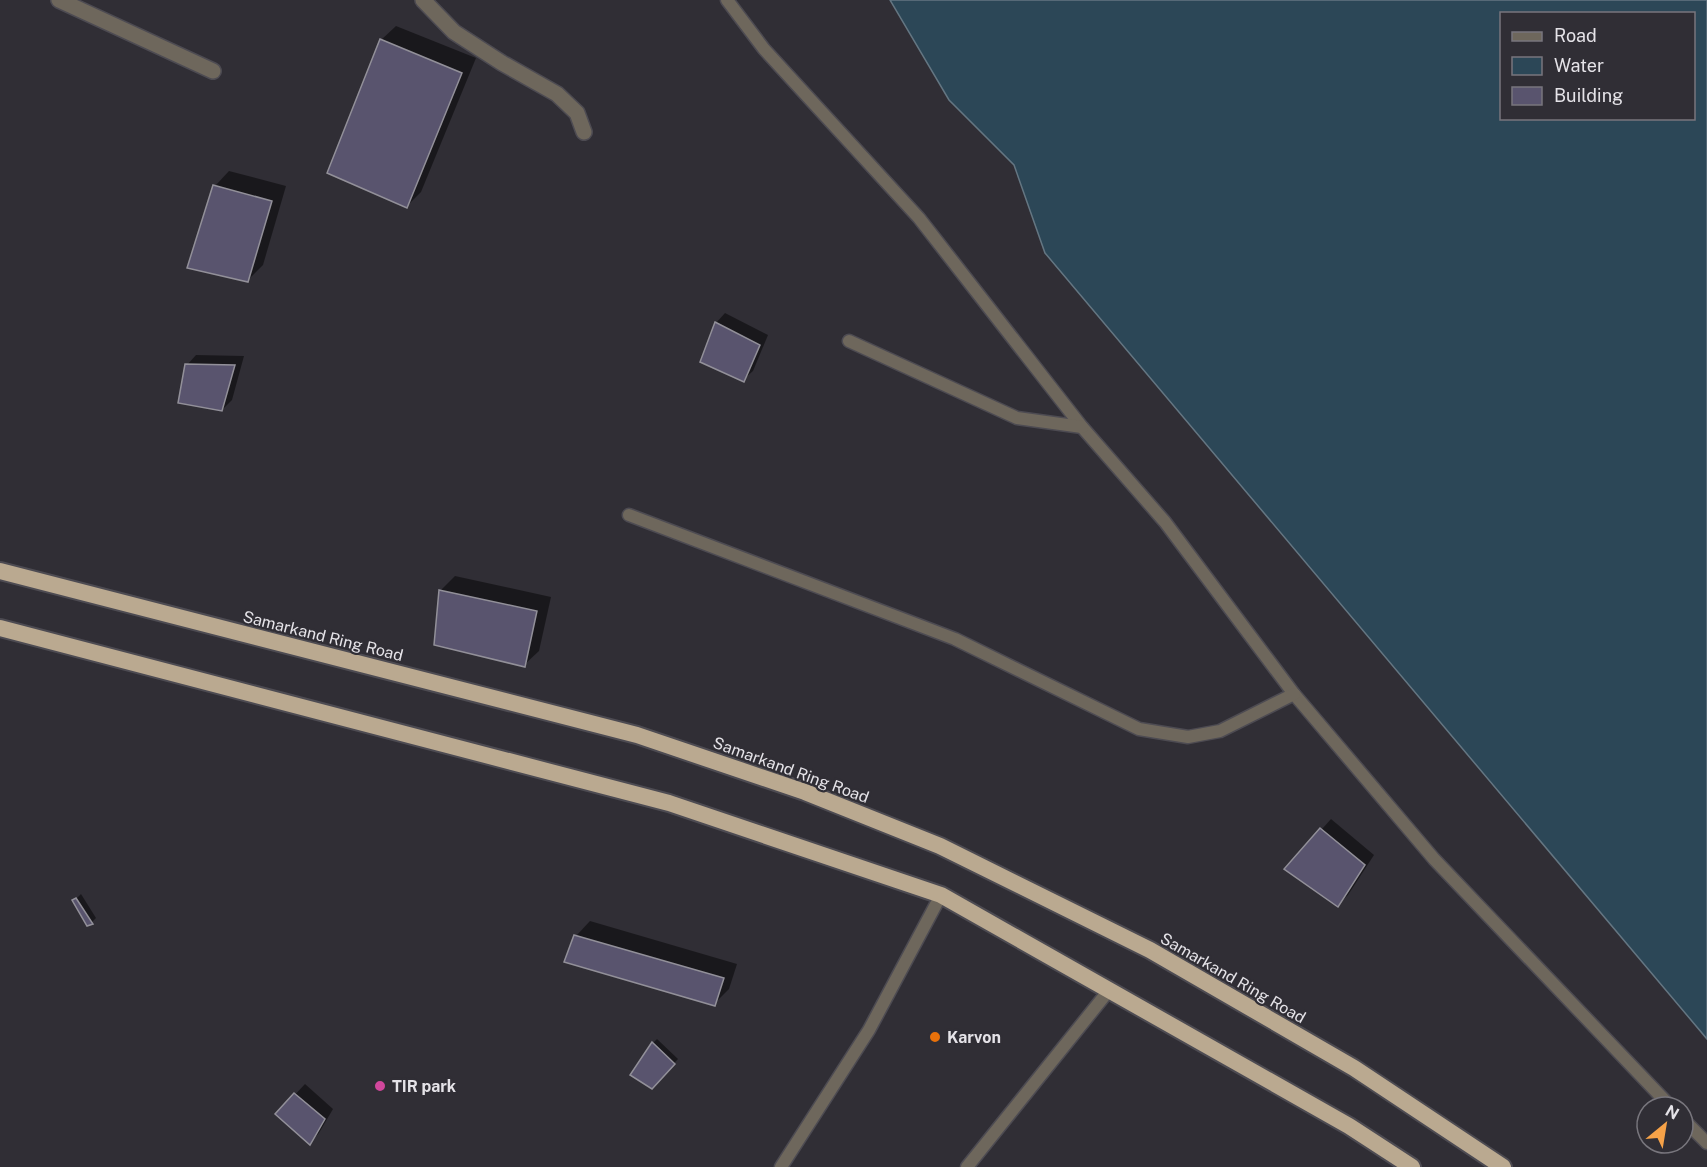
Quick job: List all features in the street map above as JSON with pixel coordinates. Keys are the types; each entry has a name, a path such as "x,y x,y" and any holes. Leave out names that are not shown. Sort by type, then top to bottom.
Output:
{"highway":[{"name":"Samarkand Ring Road","path":"0,571 637,735 805,792 940,846 1150,950 1354,1068 1503,1167"},
{"path":"0,628 669,803 941,895 1349,1126 1412,1167"}],"street":[{"path":"59,0 213,71"},
{"path":"423,0 454,32 556,94 577,113 584,132"}],"lane":[{"path":"727,0 764,49 919,218 1082,427 1165,522 1294,694 1434,859 1660,1095"},
{"path":"849,341 1017,418 1082,427"},
{"path":"629,515 955,639 1139,729 1188,736 1220,730 1294,694"},
{"path":"781,1167 869,1030 941,895"},
{"path":"968,1167 1110,989"},
{"path":"1695,1131 1707,1143"}],"water":[{"path":"890,0 1707,0 1707,1039 1045,253 1014,165 949,100"}],"building":[{"path":"380,39 462,73 407,208 327,173"},
{"path":"213,185 272,201 248,282 187,268"},
{"path":"715,322 760,345 744,382 700,362"},
{"path":"185,364 235,365 222,411 178,403"},
{"path":"439,590 537,611 525,667 434,645"},
{"path":"1320,828 1365,865 1338,907 1284,869"},
{"path":"76,898 93,924 87,926 72,900"},
{"path":"574,935 724,978 715,1006 564,962"},
{"path":"652,1042 675,1064 652,1089 630,1075"},
{"path":"294,1093 325,1119 310,1145 275,1114"}],"place":[{"name":"Karvon","path":"935,1037"},
{"name":"TIR park","path":"380,1086"}]}
